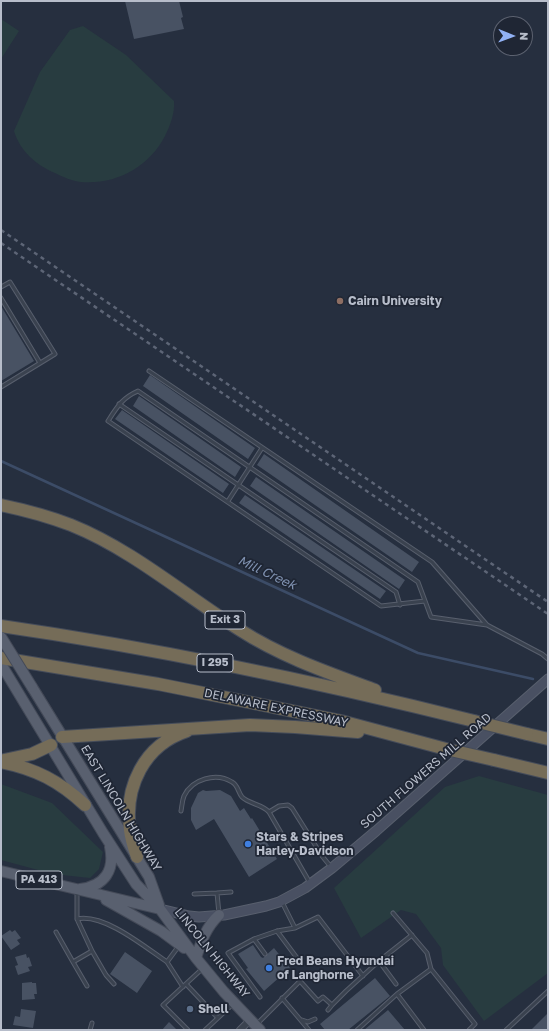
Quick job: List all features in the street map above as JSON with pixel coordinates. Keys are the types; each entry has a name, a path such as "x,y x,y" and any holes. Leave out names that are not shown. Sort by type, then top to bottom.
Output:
{"highway":[{"name":"Exit 3","path":"1,505 54,519 89,533 146,566 241,631 279,652 323,671 427,709"},
{"name":"I 295","path":"1,626 172,654 364,694 548,739"},
{"name":"DELAWARE EXPRESSWAY","path":"1,658 113,676 240,700 341,722 388,735 548,773"},
{"path":"62,736 224,726 273,725 388,735"},
{"path":"137,857 130,832 129,819 131,796 137,774 143,764 157,748 174,737 198,728"},
{"path":"1,761 28,756 51,745"},
{"path":"1,761 25,767 50,778 62,785 85,805"}],"main road":[{"name":"EAST LINCOLN HIGHWAY","path":"1,637 137,857 148,877 160,909"},
{"path":"1,664 110,845 136,884 160,909"},
{"name":"SOUTH FLOWERS MILL ROAD","path":"160,909 199,917 252,910 282,901 311,885 376,831 548,679"},
{"path":"51,745 62,736"},
{"name":"PA 413","path":"78,889 86,888 99,883 109,873 112,860 110,845"},
{"name":"PA 413","path":"1,871 160,909"},
{"path":"92,892 161,931 196,958 203,936 212,921 219,915"},
{"name":"LINCOLN HIGHWAY","path":"160,909 203,968 255,1025"}],"street":[{"path":"240,1030 255,1025"}],"lane":[{"path":"1,287 10,282 55,354 1,387"},
{"path":"1,298 40,363"},
{"path":"149,371 432,562 487,625"},
{"path":"426,601 381,606 108,421 119,404 129,395 138,391 418,582 426,601 431,617 487,625 542,654 548,659"},
{"path":"119,404 396,592 400,604"},
{"path":"228,501 262,448"},
{"path":"181,811 185,795 193,785 205,779 219,778 233,782 243,797 266,808 311,885"},
{"path":"269,812 279,806 288,804 322,856 332,868"},
{"path":"78,889 77,919 92,951 106,975 114,984"},
{"path":"194,894 231,892"},
{"path":"217,893 219,915"},
{"path":"282,901 295,928"},
{"path":"393,913 427,953 431,969 475,1024 469,1030"},
{"path":"260,997 228,953 254,939 277,931 295,928 318,917 364,976"},
{"path":"77,919 84,918 106,923 129,936 167,962 183,987"},
{"path":"277,931 296,958"},
{"path":"56,932 87,986"},
{"path":"328,1010 379,962 412,935"},
{"path":"254,939 265,954"},
{"path":"167,962 180,945"},
{"path":"72,962 92,951"},
{"path":"379,962 396,984"},
{"path":"188,1030 163,1005 203,968"},
{"path":"357,1030 397,994 431,969"},
{"path":"255,1025 300,981 318,1001 323,998 332,1005"},
{"path":"186,984 218,1018"},
{"path":"506,1030 548,991"},
{"path":"397,994 424,1030"},
{"path":"282,998 308,1030"},
{"path":"205,1030 234,1003"},
{"path":"296,1015 303,1022 308,1022 315,1019"},
{"path":"90,1030 92,1023"}],"green space":[{"path":"1,19 19,31 1,59"},
{"path":"83,26 126,55 174,101 173,115 169,128 158,147 150,157 141,165 119,177 94,182 71,180 41,166 20,145 14,131 40,72 70,30"},
{"path":"479,776 548,795 548,973 484,1021 443,965 441,948 416,914 401,910 361,938 334,888 445,787"},
{"path":"1,784 52,803 103,852 99,869 90,878 53,874 1,860"}],"building":[{"path":"125,1 179,1 184,29 134,39"},
{"path":"1,306 34,361 1,381"},
{"path":"150,375 255,448 248,459 143,386"},
{"path":"139,396 241,467 235,477 133,406"},
{"path":"122,410 229,484 223,493 115,419"},
{"path":"264,454 419,562 412,572 257,465"},
{"path":"256,477 405,580 399,589 250,486"},
{"path":"245,495 386,591 380,599 239,503"},
{"name":"Stars & Stripes Harley-Davidson","path":"203,790 220,790 231,796 240,811 244,808 251,819 252,818 277,859 249,877 214,819 196,830 191,820 191,808 198,793"},
{"path":"10,930 12,932 15,930 21,938 17,940 20,944 11,950 1,936"},
{"name":"Fred Beans Hyundai of Langhorne","path":"253,945 263,958 274,948 290,968 264,991 246,969 248,968 238,954"},
{"path":"125,952 152,971 137,993 110,974"},
{"path":"26,954 27,958 29,957 32,966 28,967 30,971 18,975 15,966 18,965 15,957"},
{"path":"375,978 390,996 348,1030 325,1030 320,1024"},
{"path":"22,983 36,983 37,994 34,994 35,999 22,1000"},
{"path":"21,1009 36,1011 33,1028 13,1025 15,1016 20,1017"},
{"path":"388,1010 405,1030 364,1030"},
{"path":"548,1013 548,1030 531,1030"},
{"path":"169,1022 177,1030 162,1030"}],"waterway":[{"name":"Mill Creek","path":"1,461 418,653 533,679"}],"railway":[{"path":"1,230 548,602"},
{"path":"1,243 548,614"}],"place":[{"name":"Cairn University","path":"340,301"},
{"name":"Stars & Stripes Harley-Davidson","path":"248,844"},
{"name":"Fred Beans Hyundai of Langhorne","path":"269,968"},
{"name":"Shell","path":"190,1009"}]}
